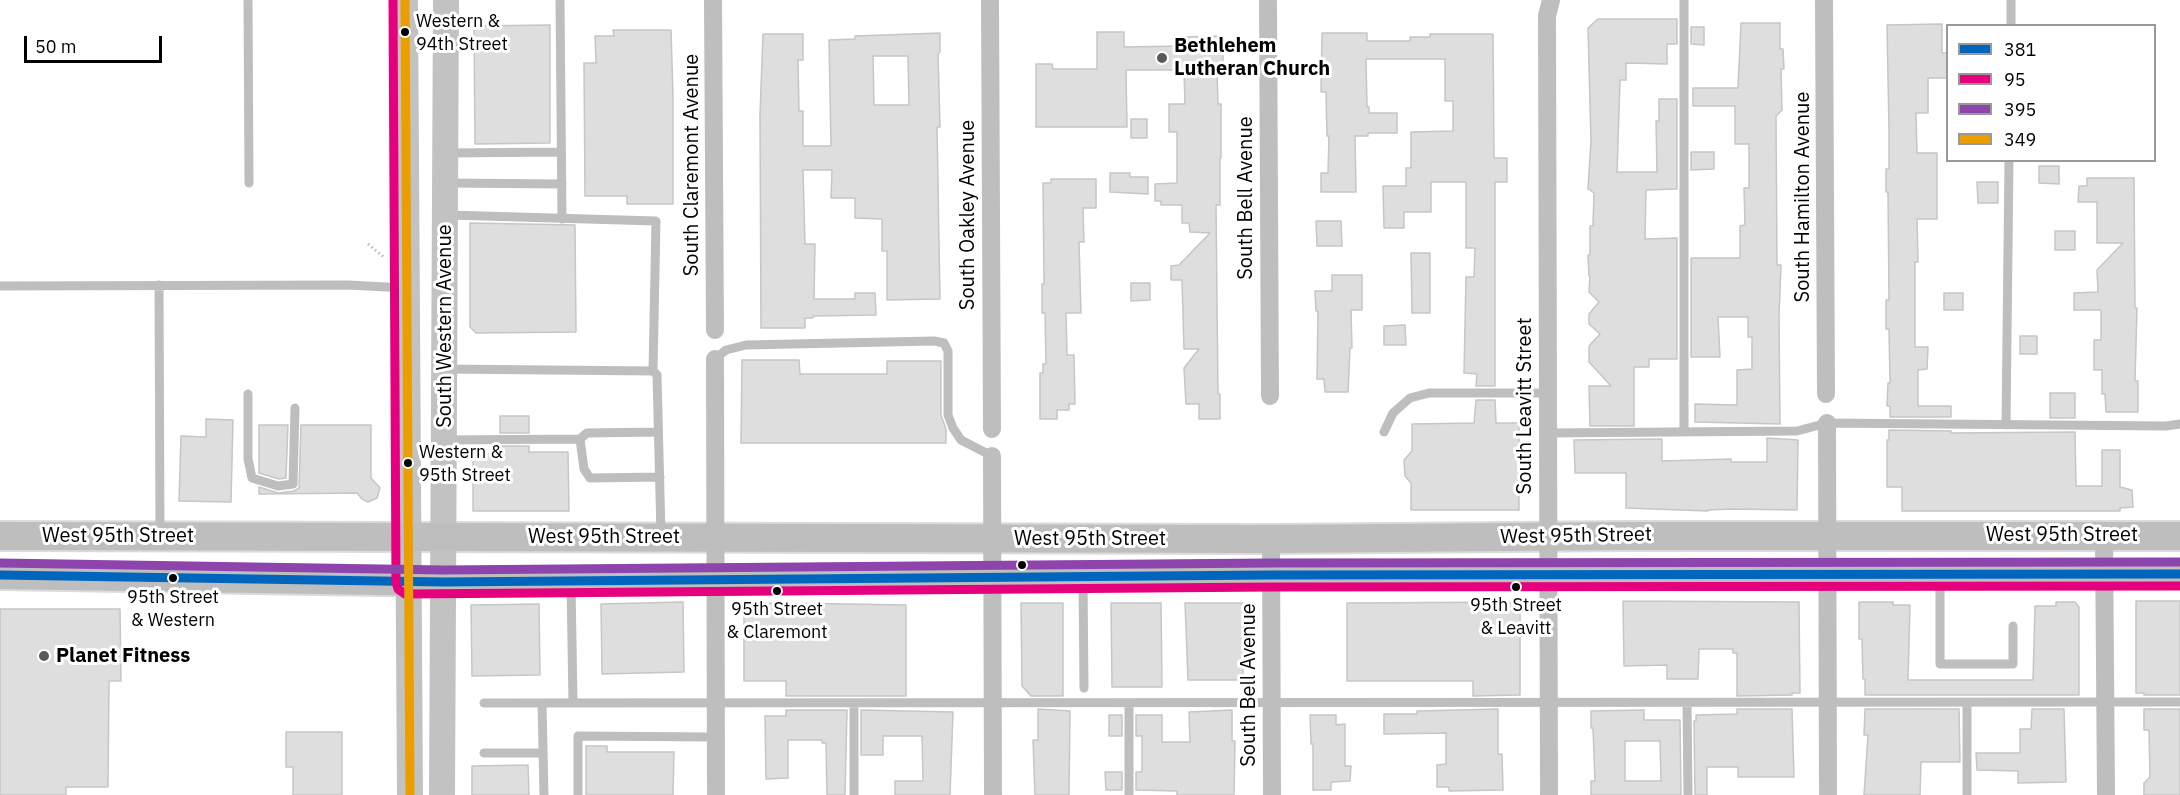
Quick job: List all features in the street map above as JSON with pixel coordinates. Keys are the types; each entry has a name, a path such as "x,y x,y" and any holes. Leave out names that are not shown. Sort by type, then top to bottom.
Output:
{"main road":[{"name":"South Western Avenue","path":"405,0 410,795"},
{"name":"South Western Avenue","path":"442,795 446,0"},
{"name":"West 95th Street","path":"0,536 1271,539 1827,535 2180,536"},
{"name":"West 95th Street","path":"0,574 444,582 715,578 2180,574"}],"street":[{"name":"South Claremont Avenue","path":"713,0 715,330"},
{"name":"South Oakley Avenue","path":"990,0 992,429"},
{"name":"South Bell Avenue","path":"1268,0 1270,396"},
{"name":"South Leavitt Street","path":"1533,0 1549,8 1547,393 1549,795"},
{"name":"South Hamilton Avenue","path":"1824,0 1826,394"},
{"path":"715,359 716,795"},
{"path":"1827,423 1828,795"},
{"path":"992,456 993,795"},
{"path":"2104,535 2106,795"},
{"name":"South Bell Avenue","path":"1271,539 1272,795"}],"lane":[{"path":"248,0 249,183"},
{"path":"560,0 562,219"},
{"path":"1684,0 1684,432"},
{"path":"2011,0 2011,24"},
{"path":"445,153 561,152"},
{"path":"2006,425 2009,162"},
{"path":"445,183 562,184"},
{"path":"445,215 656,221 653,371 657,375 661,537"},
{"path":"159,285 160,536"},
{"path":"0,286 348,285 408,288"},
{"path":"715,359 726,350 746,345 934,341 944,343 948,351 948,416 953,428 961,440 992,456"},
{"path":"445,369 653,371"},
{"path":"1384,432 1393,413 1410,398 1429,393 1547,393"},
{"path":"248,394 248,459 252,478 278,486 292,484 296,408"},
{"path":"1547,433 1797,431 1827,423 2166,426 2180,424"},
{"path":"444,440 580,439 587,433 658,432"},
{"path":"580,439 584,469 590,478 660,477"},
{"path":"1940,574 1940,664 2013,663 2013,626"},
{"path":"1083,577 1084,688"},
{"path":"571,580 573,703"},
{"path":"484,703 2180,702"},
{"path":"542,703 544,795"},
{"path":"1129,703 1129,795"},
{"path":"1687,703 1688,795"},
{"path":"1966,703 1968,795"},
{"path":"854,704 854,795"},
{"path":"578,795 578,736 715,737"},
{"path":"484,753 543,753"}],"path":[{"path":"368,244 380,253 388,264"}],"building":[{"path":"1598,19 1677,19 1677,44 1667,44 1667,64 1626,63 1626,80 1620,80 1617,172 1657,172 1656,121 1659,121 1659,99 1677,99 1677,189 1646,190 1645,239 1677,238 1677,359 1649,359 1649,367 1634,367 1634,426 1590,426 1589,386 1611,386 1589,362 1589,346 1600,334 1589,324 1589,314 1599,302 1589,292 1588,255 1590,255 1590,226 1593,226 1594,193 1588,189 1591,141 1588,28"},
{"path":"1741,23 1780,23 1780,49 1783,49 1782,110 1776,116 1777,265 1781,265 1780,424 1695,422 1695,404 1737,405 1737,370 1752,369 1752,337 1748,337 1748,317 1718,317 1720,357 1691,357 1691,258 1740,258 1740,226 1745,225 1744,188 1749,188 1749,144 1735,144 1735,106 1693,106 1693,88 1738,88"},
{"path":"1942,24 1942,53 1946,53 1946,78 1928,78 1928,113 1916,113 1917,153 1937,153 1937,219 1917,219 1915,347 1928,347 1927,369 1918,370 1918,406 1951,406 1951,417 1890,417 1890,406 1887,406 1888,383 1890,383 1889,329 1886,329 1886,300 1889,300 1888,192 1886,192 1886,169 1889,169 1887,25"},
{"path":"550,25 550,143 475,144 474,26"},
{"path":"1691,27 1704,27 1704,45 1691,44"},
{"path":"613,30 671,30 673,204 627,204 627,196 585,196 584,63 596,63 595,36 614,36"},
{"path":"1097,32 1124,32 1124,47 1184,46 1183,37 1218,36 1218,48 1223,48 1223,70 1217,70 1218,104 1221,104 1220,205 1216,205 1220,419 1199,419 1199,404 1186,404 1184,368 1199,349 1184,349 1182,280 1171,280 1171,266 1179,265 1210,233 1190,232 1189,223 1182,223 1182,205 1161,205 1161,201 1155,201 1155,184 1177,183 1177,132 1169,132 1169,104 1185,104 1184,70 1126,70 1127,127 1036,127 1036,64 1052,64 1053,69 1097,69"},
{"path":"940,33 940,52 938,54 940,127 937,127 940,299 887,300 887,251 882,251 882,219 855,218 855,198 831,198 832,170 803,170 805,244 815,244 814,299 855,299 855,293 875,293 876,315 813,316 813,318 805,318 805,328 761,328 760,115 763,34 803,34 803,60 798,60 799,111 803,111 803,146 831,146 829,40 855,39 855,36","holes":["873,56 908,56 909,105 874,105"]},
{"path":"1322,33 1367,33 1367,41 1410,41 1410,37 1430,37 1430,34 1493,34 1494,158 1507,158 1507,182 1495,182 1495,386 1476,386 1477,374 1464,373 1466,277 1474,277 1475,248 1466,248 1466,182 1431,182 1431,212 1404,212 1404,228 1384,228 1383,186 1406,186 1406,168 1411,168 1411,132 1453,131 1453,101 1445,101 1445,59 1366,59 1369,113 1397,113 1397,133 1368,133 1368,136 1355,136 1356,192 1321,192 1321,173 1328,173 1329,136 1327,136 1326,92 1321,92"},
{"path":"1131,119 1147,119 1147,138 1131,138"},
{"path":"1691,152 1714,152 1714,169 1691,170"},
{"path":"2039,166 2059,166 2059,184 2039,183"},
{"path":"1110,173 1130,173 1130,177 1148,177 1148,194 1110,192"},
{"path":"2087,178 2134,178 2135,308 2137,308 2135,381 2138,381 2138,412 2106,412 2105,394 2102,394 2102,370 2094,370 2094,340 2101,340 2101,310 2074,310 2074,293 2098,292 2097,270 2123,243 2097,243 2097,202 2078,202 2079,186 2087,186"},
{"path":"1051,179 1096,179 1096,208 1083,208 1084,242 1079,242 1081,313 1066,313 1067,355 1074,355 1075,404 1069,404 1069,410 1057,410 1057,419 1040,419 1040,373 1043,373 1043,364 1046,364 1045,313 1042,313 1043,183 1051,183"},
{"path":"1977,182 1998,182 1998,203 1978,203"},
{"path":"1316,221 1341,221 1342,246 1317,246"},
{"path":"470,223 575,225 576,332 476,333 470,327"},
{"path":"2055,231 2075,231 2075,250 2055,250"},
{"path":"1411,253 1430,253 1430,313 1412,313"},
{"path":"1332,275 1362,275 1362,310 1351,310 1352,348 1350,348 1348,392 1325,392 1324,379 1317,379 1318,311 1316,311 1315,291 1332,291"},
{"path":"1131,283 1150,283 1150,300 1131,301"},
{"path":"1944,293 1963,293 1963,310 1944,310"},
{"path":"1405,325 1406,345 1384,345 1384,326"},
{"path":"2020,336 2037,336 2037,354 2020,354"},
{"path":"742,360 799,360 800,374 887,374 887,361 941,361 941,415 946,429 946,443 741,443"},
{"path":"2050,393 2075,393 2075,418 2050,418"},
{"path":"1476,400 1495,400 1496,423 1519,423 1519,510 1411,510 1411,483 1405,476 1404,460 1412,451 1412,424 1474,423"},
{"path":"500,416 529,416 529,433 500,433"},
{"path":"206,419 233,420 231,502 179,501 181,436 206,437"},
{"path":"259,425 288,425 286,478 279,479 259,473"},
{"path":"301,425 371,425 371,478 380,488 377,498 368,502 357,493 259,494 259,487 278,493 299,488"},
{"path":"1889,430 1951,431 1951,433 2075,432 2076,486 2102,486 2102,450 2120,450 2120,487 2132,490 2133,507 2120,508 2120,511 1902,511 1902,487 1887,487"},
{"path":"1767,438 1798,440 1797,510 1708,511 1626,508 1626,473 1575,473 1574,440 1662,439 1662,461 1731,459 1731,462 1767,462"},
{"path":"500,446 529,446 529,452 568,452 569,511 473,511 473,454 500,454"},
{"path":"1623,601 1799,602 1800,693 1737,696 1737,653 1733,653 1733,649 1699,649 1698,679 1667,679 1667,665 1624,666"},
{"path":"2136,601 2180,601 2180,695 2136,693"},
{"path":"683,602 684,672 602,674 601,604"},
{"path":"1520,602 1520,695 1473,696 1473,681 1347,681 1347,603"},
{"path":"1859,602 1893,602 1893,605 1910,605 1908,680 2033,680 2035,606 2056,606 2056,602 2075,602 2079,607 2079,695 1865,695 1862,639 1859,639"},
{"path":"1021,603 1063,603 1063,696 1031,696 1022,686"},
{"path":"1111,603 1161,603 1162,687 1112,687"},
{"path":"1185,603 1243,603 1243,680 1188,680"},
{"path":"539,604 540,675 472,676 471,605"},
{"path":"744,604 906,605 906,696 786,696 786,681 744,681"},
{"path":"0,609 120,609 121,681 109,681 108,787 66,787 66,795 0,795"},
{"path":"1038,709 1070,711 1069,795 1035,795 1033,740 1038,740"},
{"path":"1498,709 1498,754 1502,754 1503,790 1449,791 1449,787 1437,787 1437,765 1446,764 1446,733 1384,734 1384,714"},
{"path":"1737,709 1792,709 1794,777 1738,777 1738,767 1707,767 1707,795 1695,795 1694,721 1696,721 1696,715 1737,714"},
{"path":"1865,709 1959,709 1960,762 1921,762 1920,795 1864,795 1868,735 1864,735"},
{"path":"2032,709 2064,709 2066,782 2018,783 2018,771 1977,770 1976,753 2020,753 2020,729 2031,729"},
{"path":"2144,709 2180,709 2180,795 2144,795 2144,783 2150,777 2149,730 2144,730"},
{"path":"786,710 847,710 845,795 827,795 826,743 822,743 822,740 788,740 788,778 766,779 765,716 786,716"},
{"path":"861,710 953,712 950,795 895,795 895,781 923,781 922,736 883,736 883,755 861,755"},
{"path":"1232,710 1232,741 1235,741 1234,795 1177,795 1177,791 1136,790 1136,772 1142,772 1142,736 1136,736 1136,715 1162,715 1162,742 1190,742 1189,712"},
{"path":"1644,710 1644,720 1680,720 1681,795 1591,795 1591,781 1595,781 1591,711","holes":["1625,741 1660,741 1661,781 1625,781"]},
{"path":"1109,715 1122,715 1122,736 1109,736"},
{"path":"1310,715 1336,715 1336,725 1345,724 1345,766 1351,766 1350,781 1331,782 1331,790 1313,790 1313,744 1311,744"},
{"path":"286,732 342,732 342,795 293,795 293,767 286,767"},
{"path":"586,746 607,746 607,752 674,752 673,795 586,795"},
{"path":"528,765 529,795 472,795 472,766"},
{"path":"1105,772 1122,772 1122,790 1106,790"}],"transit line":[{"name":"95","path":"393,0 396,582 398,589 405,594 1271,587 2180,586"},
{"name":"349","path":"405,0 410,795"},
{"name":"395","path":"0,563 444,570 1271,563 2180,562"},
{"name":"381","path":"0,575 444,582 1271,575 2180,574"}],"place":[{"name":"Western & 94th Street","path":"405,32"},
{"name":"Bethlehem Lutheran Church","path":"1162,58"},
{"name":"Western & 95th Street","path":"408,463"},
{"name":"95th Street & Western","path":"173,578"},
{"name":"95th Street & Leavitt","path":"1516,587"},
{"name":"95th Street & Claremont","path":"777,591"},
{"name":"Planet Fitness","path":"44,656"}]}
